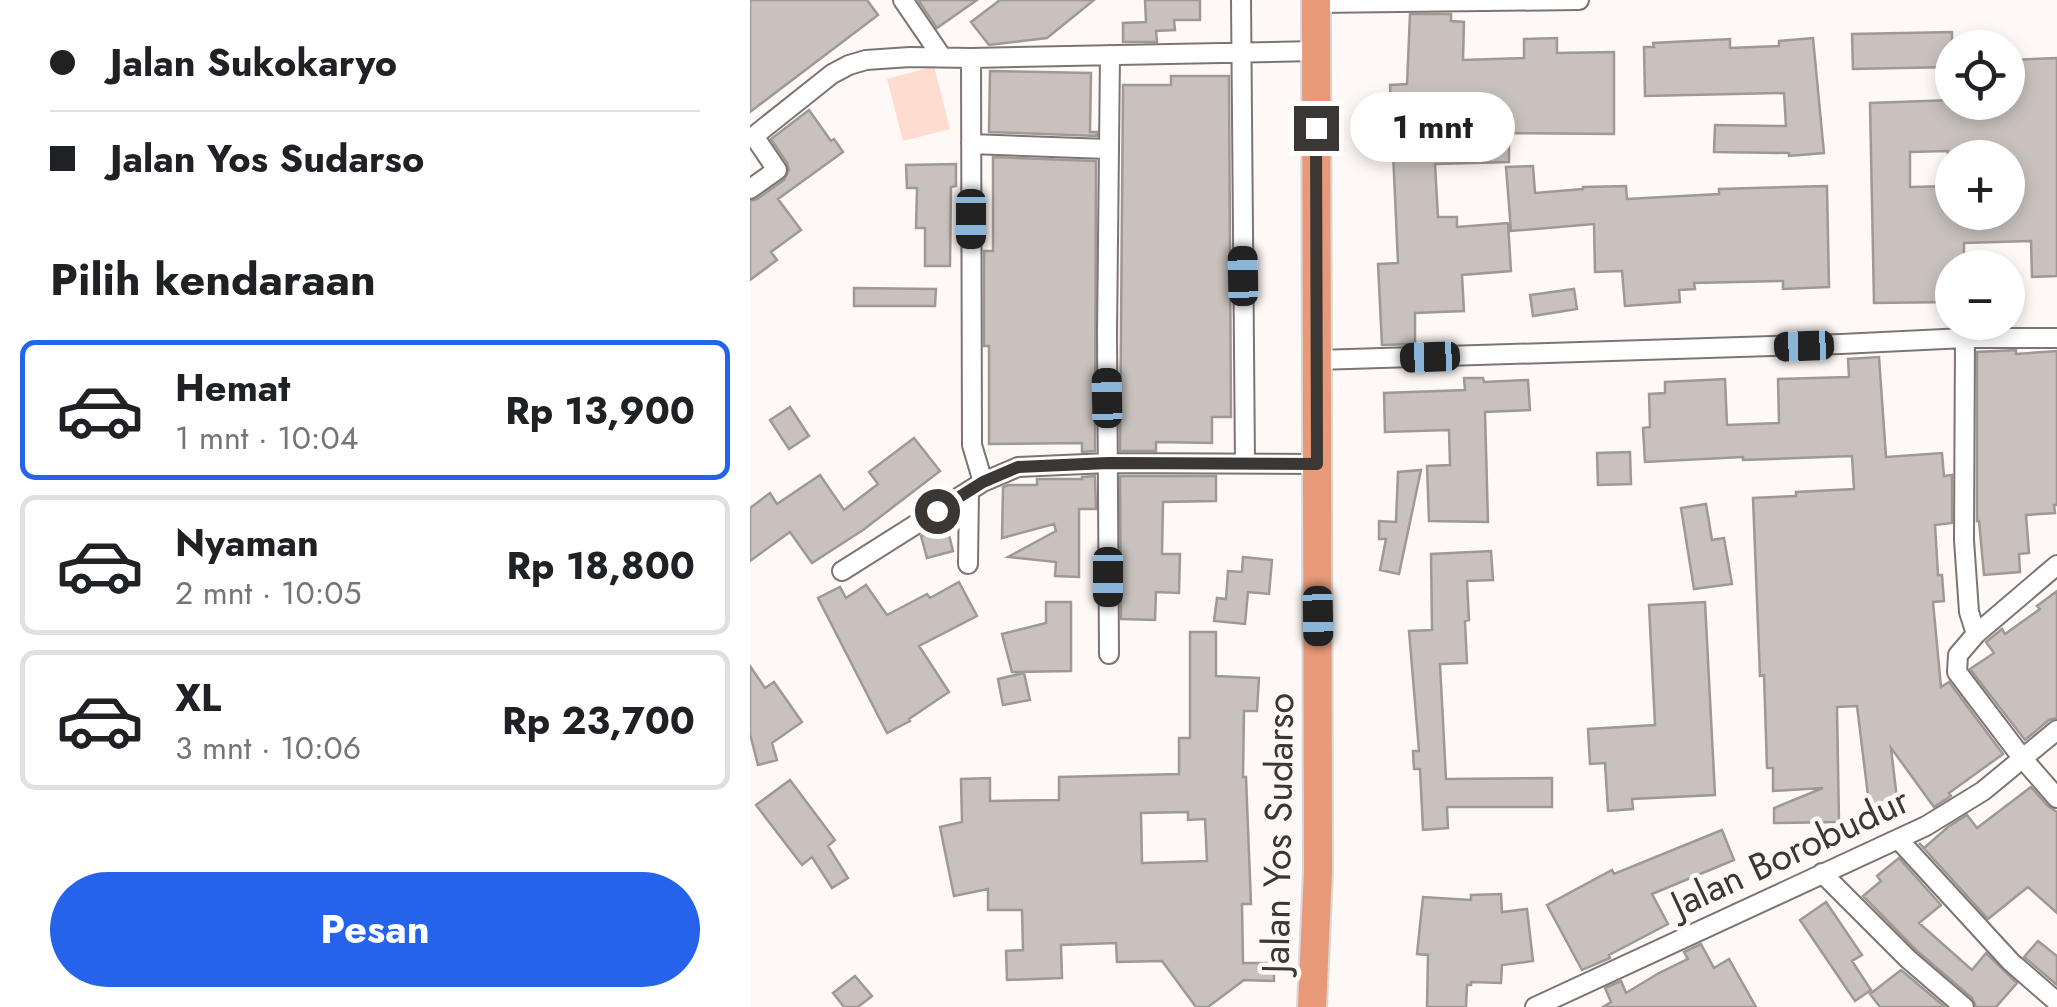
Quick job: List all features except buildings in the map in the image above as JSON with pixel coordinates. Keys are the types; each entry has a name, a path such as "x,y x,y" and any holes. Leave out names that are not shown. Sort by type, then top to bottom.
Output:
{"highway":[{"name":"Jalan Yos Sudarso","path":"1312,1007 1318,871 1316,2"}],"street":[{"path":"903,0 942,57"},
{"path":"1241,0 1245,463"},
{"path":"1316,2 1579,0"},
{"path":"750,189 776,170 754,136 832,74 866,60 1316,51"},
{"path":"1109,654 1110,55"},
{"path":"968,564 976,487 972,445 971,58"},
{"path":"971,144 1108,149"},
{"path":"2025,338 2057,338"},
{"path":"1317,360 1935,339"},
{"path":"1965,340 1964,540 1969,612 1976,634"},
{"path":"842,570 976,487 1018,467 1108,463 1317,464"},
{"path":"2057,565 1976,634 1958,655 1957,672 2022,759 2057,798"},
{"name":"Jalan Borobudur","path":"1535,1007 1566,1001 1926,826 1983,791 2057,730"},
{"path":"1898,839 2011,962 2057,1002"},
{"path":"1822,874 1964,1007"}],"shaded area":[{"path":"934,66 950,129 903,141 887,79"}],"route":[{"path":"937,511 983,482 1018,467 1108,463 1317,464 1316,128"}]}
